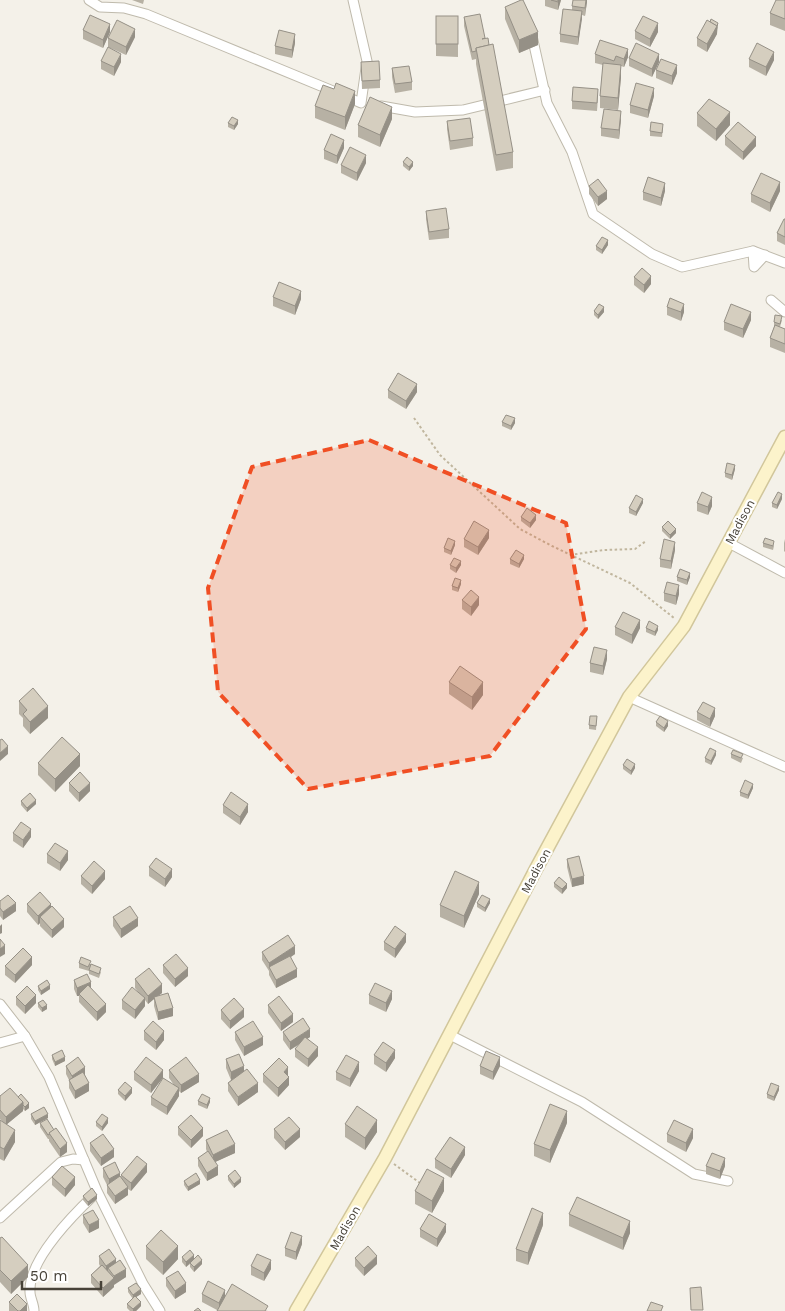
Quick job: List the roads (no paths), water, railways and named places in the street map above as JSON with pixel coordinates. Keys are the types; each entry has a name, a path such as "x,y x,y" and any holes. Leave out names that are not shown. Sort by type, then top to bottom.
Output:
{"street":[{"path":"89,0 100,8 124,8 146,14 362,103 416,112 462,110 545,90"},
{"path":"353,0 367,61 362,103"},
{"path":"529,25 547,103 572,152 593,214 652,254 682,267 753,251 785,263"},
{"path":"753,251 754,267 765,255"},
{"path":"771,300 785,312"},
{"name":"Madison","path":"296,1311 384,1158 630,697 684,626 785,437"},
{"path":"729,543 785,573"},
{"path":"630,697 785,767"},
{"path":"0,1004 25,1036 49,1078 97,1192 143,1284 160,1311"},
{"path":"450,1035 582,1102 694,1174 728,1180"},
{"path":"0,1043 25,1036"},
{"path":"0,1218 61,1162 73,1159 84,1160"},
{"path":"34,1311 30,1291 37,1265 46,1248 70,1217 97,1192"}]}
